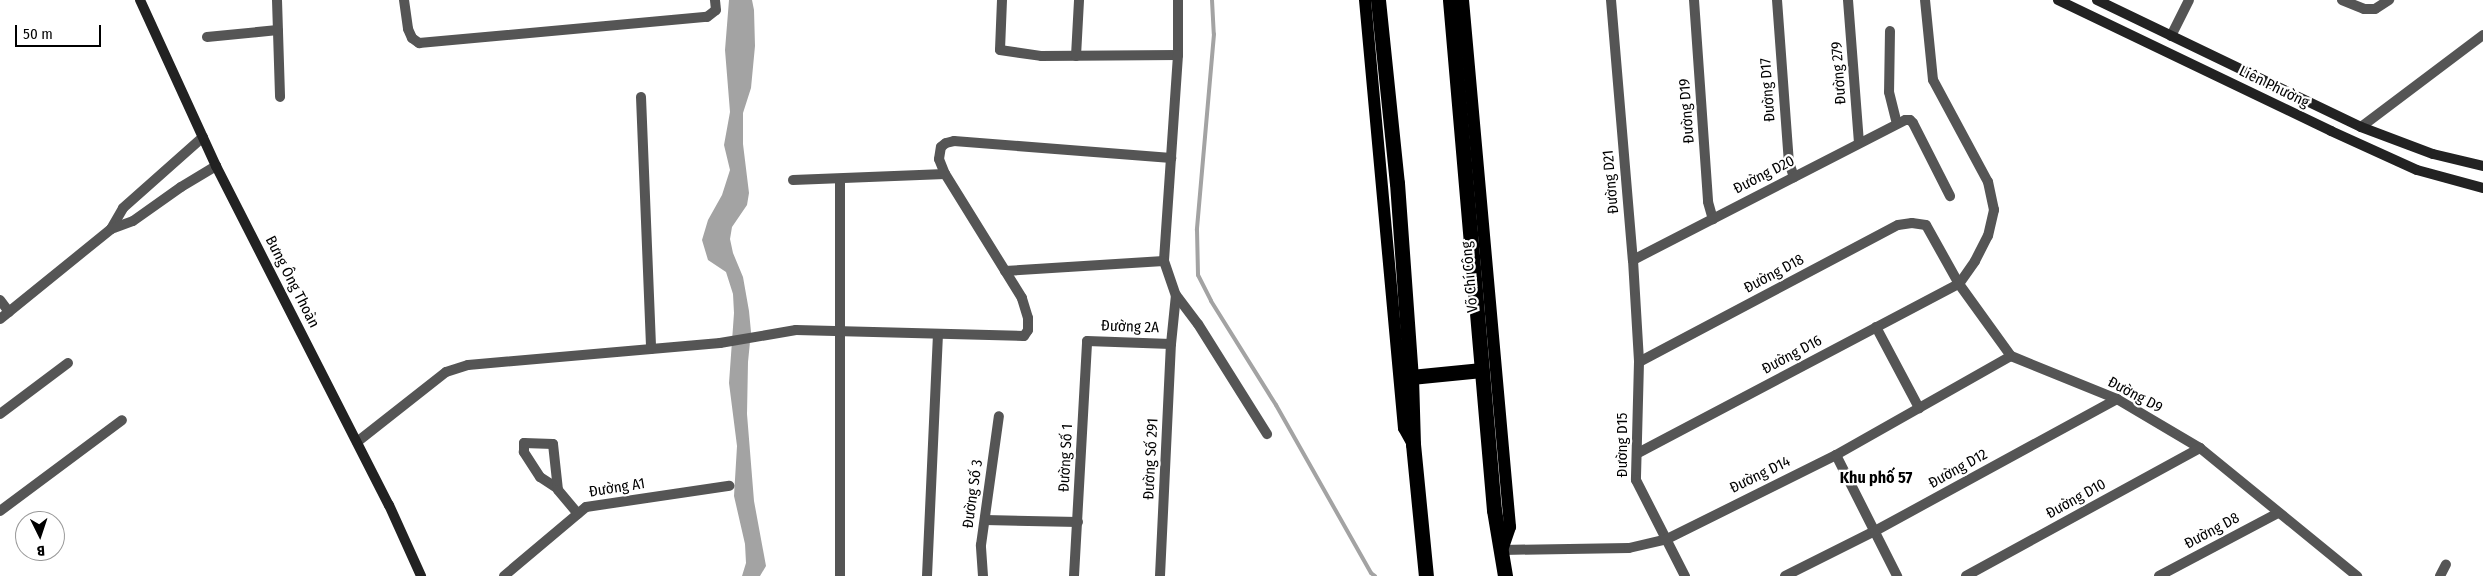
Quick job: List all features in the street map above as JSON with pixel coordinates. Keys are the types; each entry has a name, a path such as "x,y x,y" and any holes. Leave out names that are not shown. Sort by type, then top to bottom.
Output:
{"highway":[{"path":"1378,0 1397,183 1411,377 1413,444 1426,576"},
{"name":"Võ Chí Công","path":"1450,0 1494,510 1505,576"},
{"path":"1411,377 1482,370"}],"main road":[{"path":"1365,0 1404,428 1413,444"},
{"name":"Võ Chí Công","path":"1463,0 1510,527 1502,550"}],"street":[{"name":"Bưng Ông Thoàn","path":"140,0 216,166 389,505 420,576"},
{"path":"277,0 280,97"},
{"path":"404,0 408,29 412,38 419,44 707,17 716,10 715,0"},
{"path":"1002,0 1000,50 1041,56 1178,55"},
{"path":"1076,56 1079,0"},
{"path":"1178,0 1178,55 1164,261 1176,296 1198,324 1266,434"},
{"name":"Đường D21","path":"1610,0 1633,260 1639,362"},
{"name":"Đường D19","path":"1694,0 1708,202 1714,219"},
{"name":"Đường D17","path":"1777,0 1789,162 1794,177"},
{"name":"Đường 279","path":"1848,0 1859,143"},
{"path":"1924,0 1933,80 1988,182 1994,210 1988,236 1959,284 2011,356"},
{"name":"Liên Phường","path":"2058,0 2331,131 2409,166 2483,188"},
{"name":"Liên Phường","path":"2097,0 2361,127 2433,154 2483,166"},
{"path":"2171,36 2190,0"},
{"path":"2342,0 2364,10 2375,9 2387,1"},
{"path":"207,37 278,30"},
{"path":"1890,31 1888,92 1897,123"},
{"path":"2361,127 2483,35"},
{"path":"641,97 651,349"},
{"name":"Đường D20","path":"1633,260 1897,123 1910,120 1950,196"},
{"path":"111,229 123,208 203,137"},
{"path":"357,442 446,372 468,365 720,342 796,330 938,336 1024,336 1028,330 1028,318 1022,298 945,174 938,153 946,143 954,141 1171,158"},
{"path":"0,319 111,229 133,221 181,187 216,166"},
{"path":"793,180 840,180 945,174"},
{"path":"840,180 840,576"},
{"name":"Đường D18","path":"1639,362 1898,225 1912,223 1926,225 1959,284"},
{"path":"1005,271 1164,261"},
{"name":"Đường D16","path":"1638,454 1959,284"},
{"name":"Đường Số 291","path":"1160,576 1171,344 1176,296"},
{"path":"0,300 9,312"},
{"path":"1876,327 1919,408"},
{"path":"927,576 938,336"},
{"name":"Đường 2A","path":"1087,341 1171,344"},
{"name":"Đường Số 1","path":"1074,576 1087,341"},
{"name":"Đường D14","path":"1502,550 1629,548 1665,540 1836,455 2011,356"},
{"name":"Đường D9","path":"2011,356 2117,399 2200,448 2357,576"},
{"name":"Đường D15","path":"1639,362 1636,480 1685,576"},
{"path":"0,414 68,363"},
{"name":"Đường D12","path":"1785,576 1802,572 2117,399"},
{"name":"Đường Số 3","path":"983,576 981,545 999,416"},
{"path":"0,511 122,420"},
{"path":"557,488 540,477 524,452 524,443 553,444 557,488 563,498 578,514"},
{"name":"Đường D10","path":"1966,576 2200,448"},
{"path":"1836,455 1898,576"},
{"name":"Đường A1","path":"504,576 586,507 729,486"},
{"name":"Đường D8","path":"2159,576 2278,513"},
{"path":"985,520 1078,522"},
{"path":"2440,576 2446,564"}],"shaded area":[{"path":"729,0 752,0 754,10 755,46 751,88 743,113 743,144 749,193 747,205 732,227 730,239 733,253 743,277 751,332 748,362 747,414 754,501 766,566 760,576 742,576 746,563 745,544 734,496 737,446 729,383 734,313 733,294 726,272 708,260 702,240 708,220 722,195 730,170 724,145 730,112 725,50"}],"waterway":[{"path":"1212,0 1214,34 1197,230 1198,275 1211,301 1276,405 1371,573 1375,576"}],"district":[{"name":"Khu phố 57","path":"1876,478"}]}
